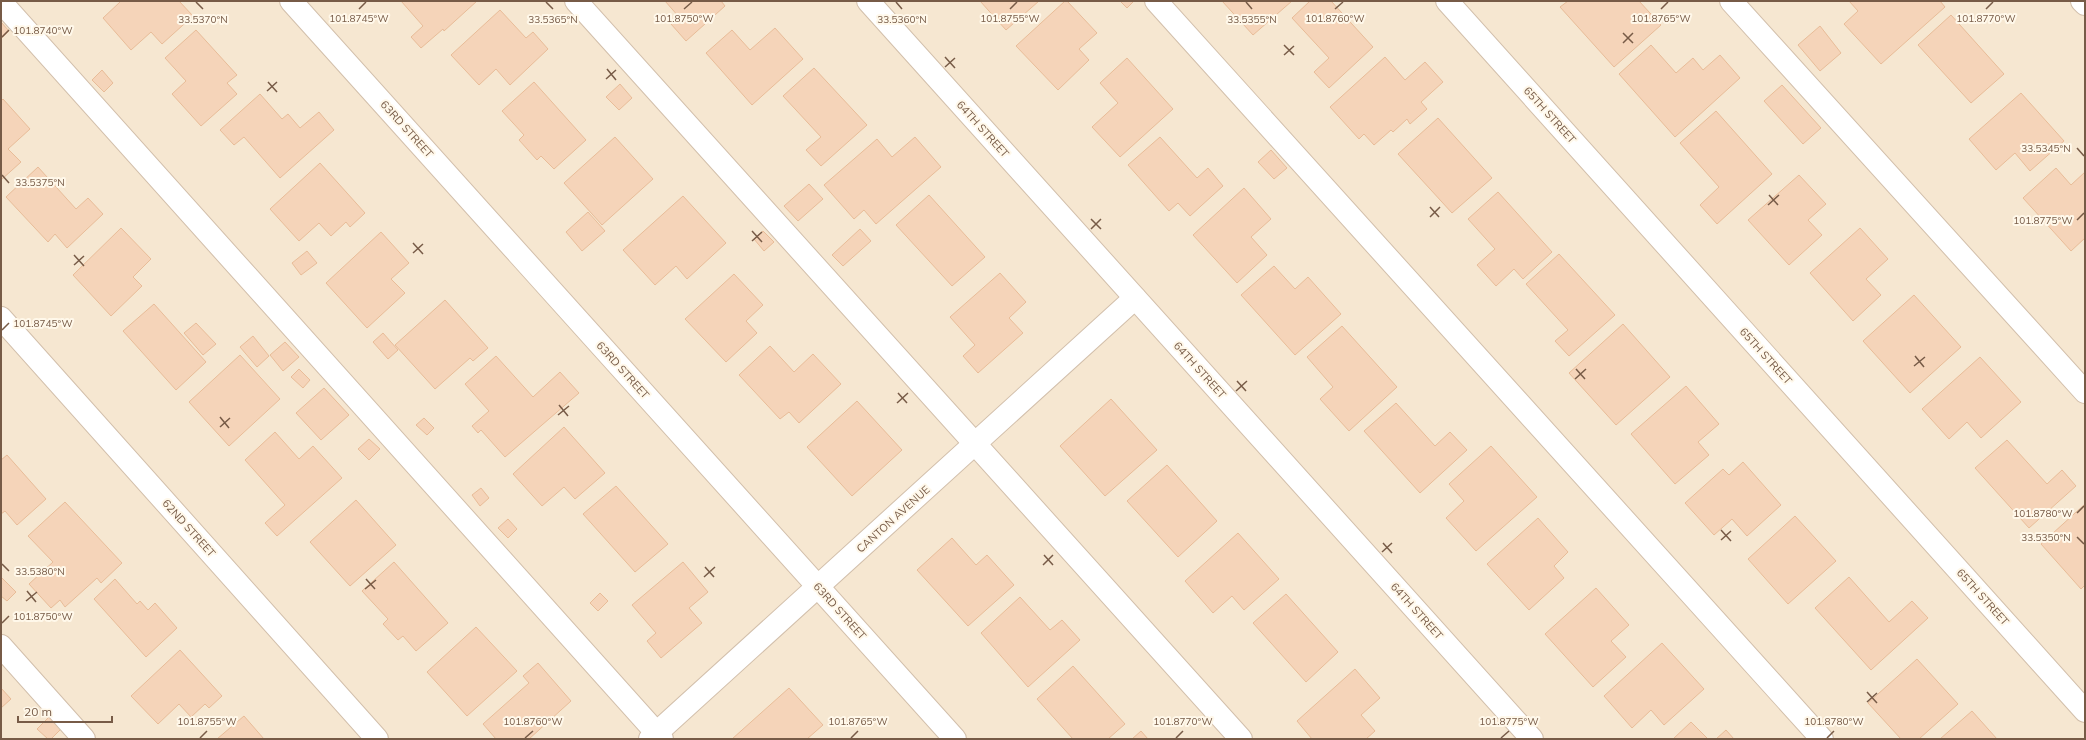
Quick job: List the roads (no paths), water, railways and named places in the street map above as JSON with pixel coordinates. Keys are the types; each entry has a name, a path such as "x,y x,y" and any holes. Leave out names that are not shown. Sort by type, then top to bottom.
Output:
{"street":[{"name":"63RD STREET","path":"292,1 955,739"},
{"path":"576,1 1241,739"},
{"name":"64TH STREET","path":"868,1 1532,739"},
{"path":"1156,1 1822,739"},
{"name":"65TH STREET","path":"1447,1 2085,711"},
{"path":"1732,1 2085,392"},
{"path":"2082,1 2085,4"},
{"path":"1,2 656,737"},
{"name":"CANTON AVENUE","path":"656,737 1135,298"},
{"name":"62ND STREET","path":"1,318 377,739"},
{"path":"1,646 84,739"}]}
